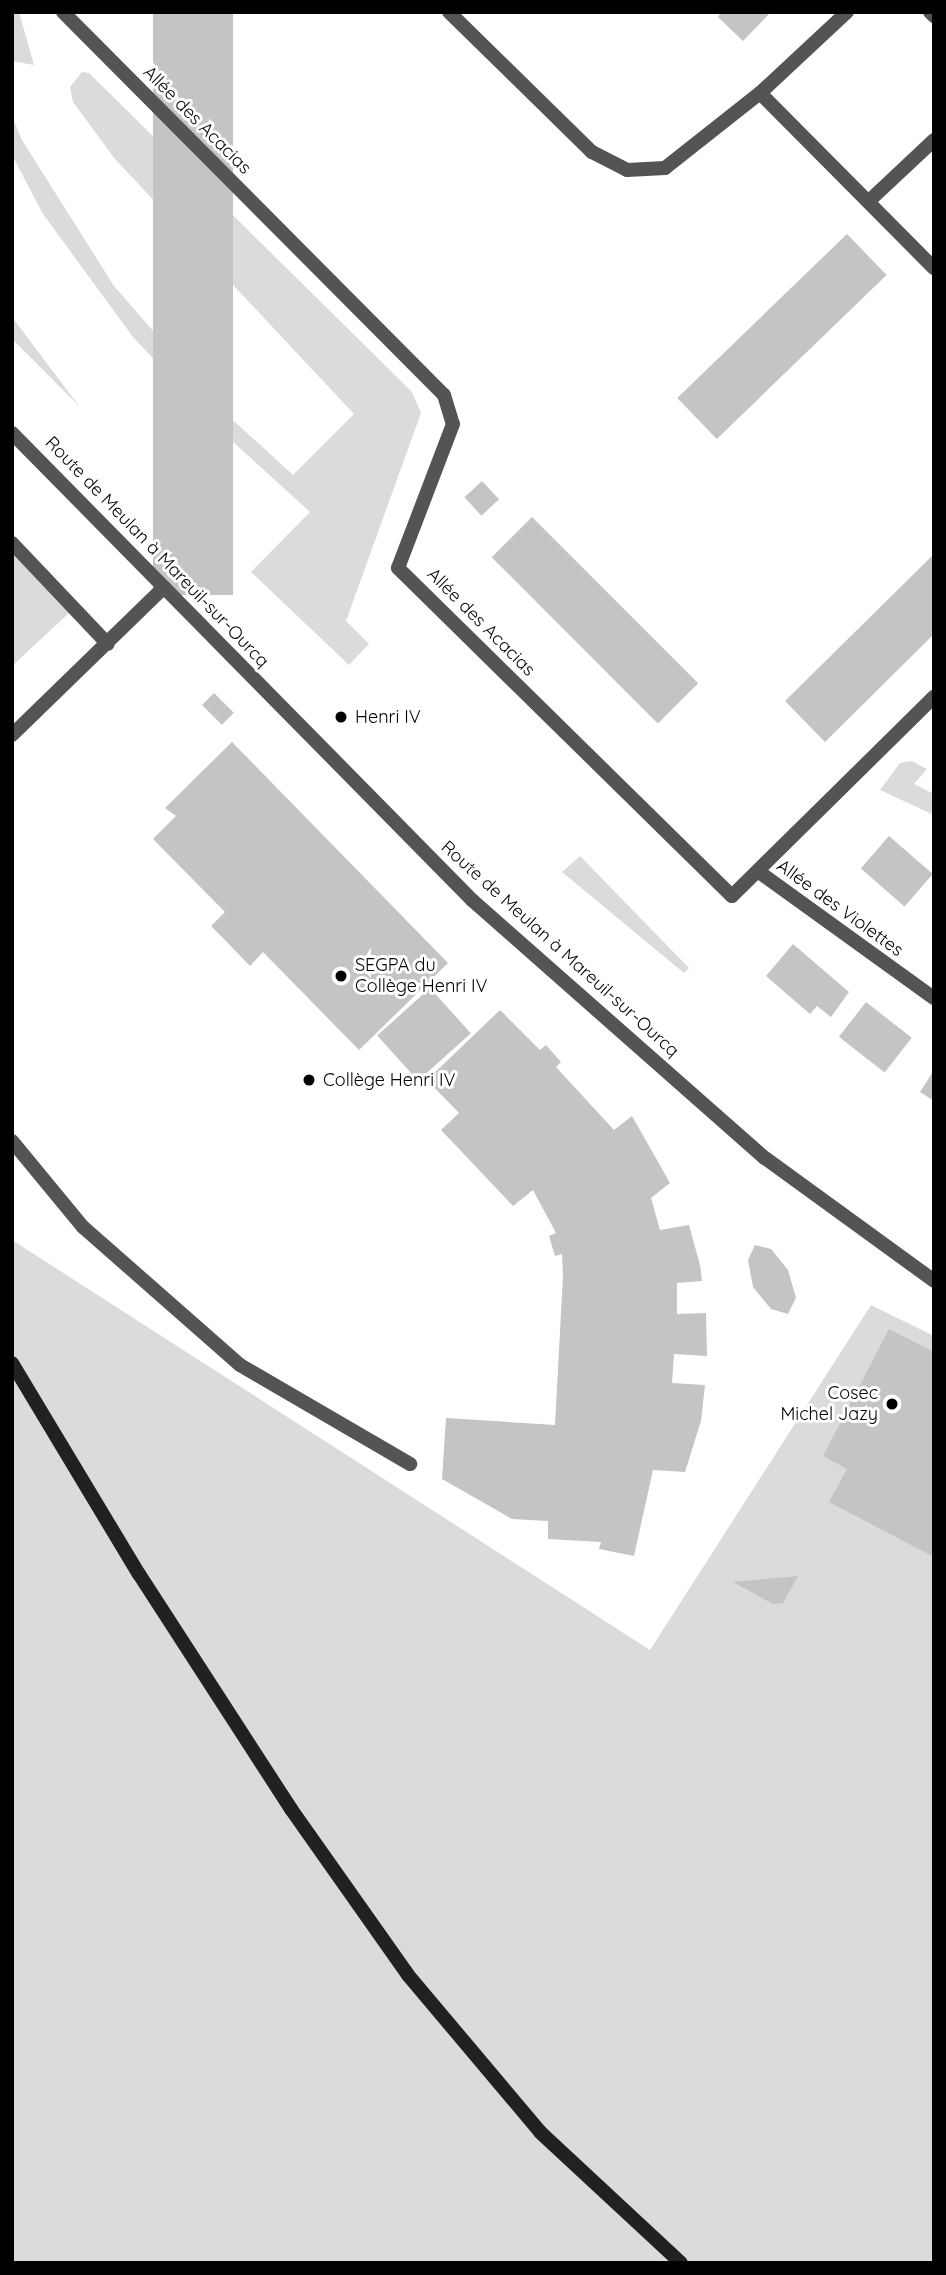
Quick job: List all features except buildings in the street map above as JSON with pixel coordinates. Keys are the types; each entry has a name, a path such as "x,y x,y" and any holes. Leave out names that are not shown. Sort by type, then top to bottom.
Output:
{"main road":[{"path":"12,1363 139,1574 284,1798 408,1975 540,2132 681,2263"}],"street":[{"name":"Allée des Acacias","path":"63,12 444,395 453,424 398,568 733,896 934,697"},
{"path":"449,12 592,152 627,170 665,168 760,93 847,12"},
{"path":"760,93 934,268"},
{"path":"869,201 934,139"},
{"name":"Route de Meulan à Mareuil-sur-Ourcq","path":"12,433 472,900 765,1158 934,1281"},
{"path":"12,543 108,644"},
{"path":"12,735 164,587"},
{"name":"Allée des Violettes","path":"759,872 934,998"},
{"path":"12,1141 83,1227 240,1365 410,1464"}],"shaded area":[{"path":"12,12 19,12 34,65 12,61"},
{"path":"82,72 89,73 412,392 421,413 346,621 369,644 349,665 251,572 310,512 220,430 133,337 43,214 12,155 12,116 22,140 114,286 223,411 293,475 354,414 115,159 73,102 70,87"},
{"path":"12,317 79,406 12,339"},
{"path":"12,553 69,613 12,666"},
{"path":"912,761 927,769 914,784 934,794 934,815 880,790 900,763"},
{"path":"580,856 689,968 684,973 562,872"},
{"path":"12,1240 650,1650 871,1305 934,1336 934,2263 12,2263"}],"place":[{"name":"Henri IV","path":"341,717"},
{"name":"SEGPA du Collège Henri IV","path":"341,976"},
{"name":"Collège Henri IV","path":"309,1080"},
{"name":"Cosec Michel Jazy","path":"892,1404"}]}
